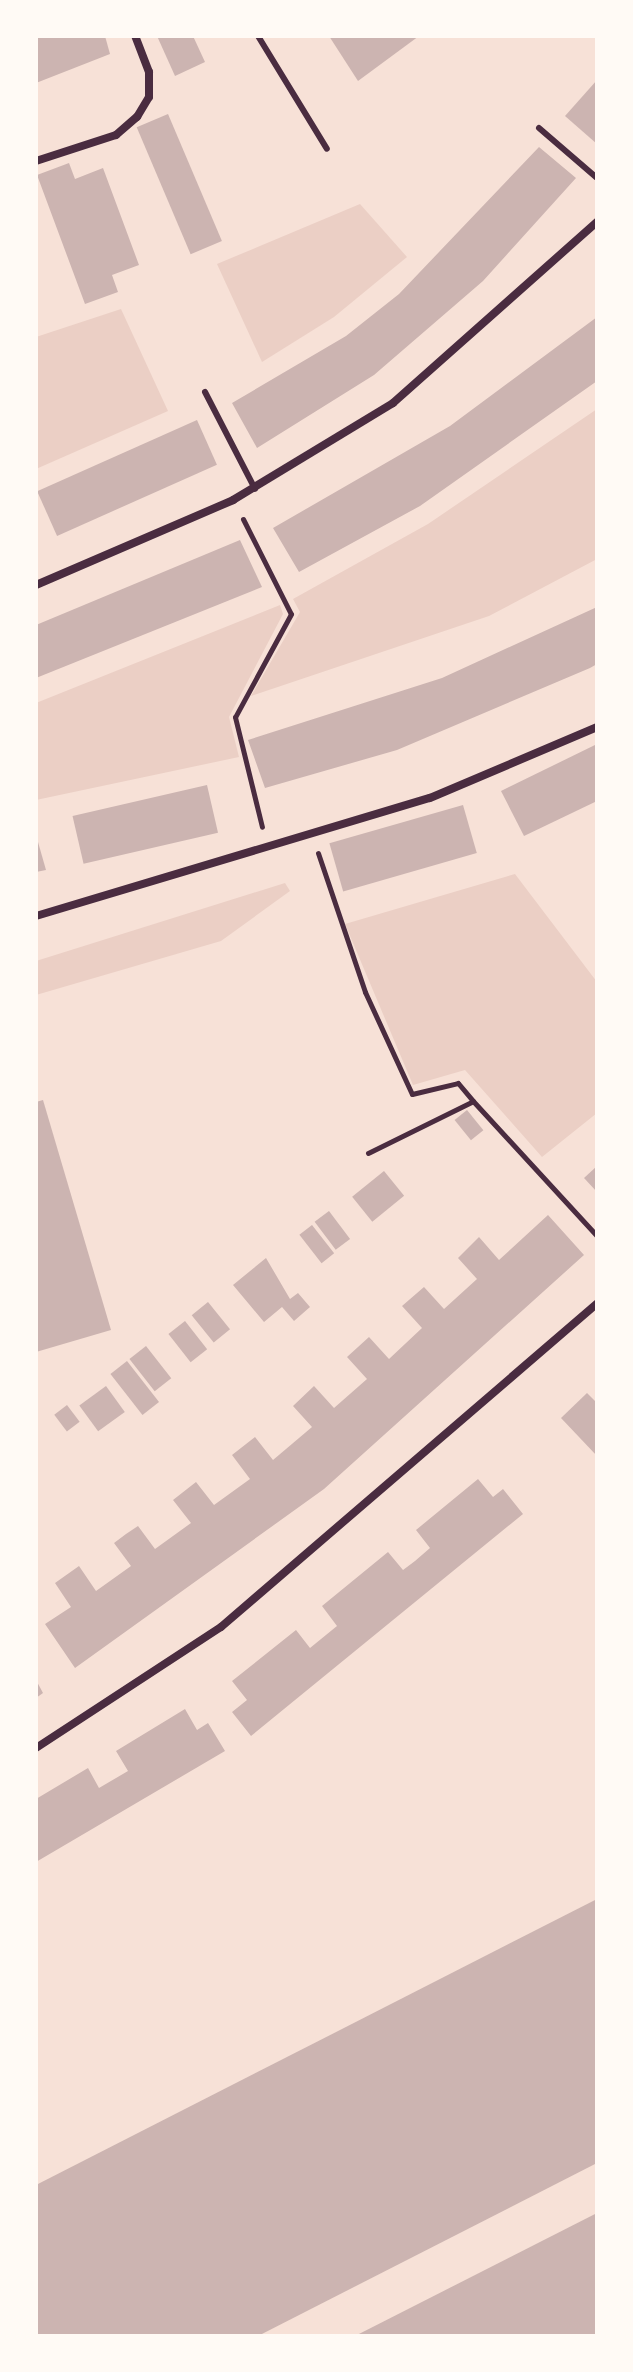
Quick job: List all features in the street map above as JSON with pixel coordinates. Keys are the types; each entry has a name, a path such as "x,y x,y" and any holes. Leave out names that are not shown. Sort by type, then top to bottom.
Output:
{"street":[{"path":"36,161 116,135 137,117 149,97 149,72 135,36"},
{"path":"36,585 255,489 393,403 597,222"},
{"path":"36,916 265,851 430,798 597,727"},
{"path":"36,1748 221,1627 597,1304"}],"lane":[{"path":"258,36 327,149"},
{"path":"539,128 597,178"},
{"path":"205,392 255,489"}],"path":[{"path":"233,500 291,614 235,717 265,851"},
{"path":"313,836 365,992 412,1094 458,1083 597,1236"},
{"path":"368,1153 473,1101"}],"shaded area":[{"path":"360,204 407,257 334,317 262,362 217,264"},
{"path":"121,309 168,411 36,469 36,337"},
{"path":"597,409 597,559 489,616 251,696 300,612 293,599 428,524"},
{"path":"280,605 283,614 229,717 239,757 36,800 36,703"},
{"path":"515,874 597,982 597,1113 542,1157 465,1070 413,1085 345,924"},
{"path":"285,883 290,891 221,941 36,995 36,961"}],"building":[{"path":"36,36 105,36 110,54 36,83"},
{"path":"157,36 193,36 205,62 175,76"},
{"path":"329,36 419,36 358,81"},
{"path":"597,80 597,144 565,116"},
{"path":"168,114 222,241 191,254 137,127"},
{"path":"539,147 576,178 483,281 374,375 257,448 232,403 346,336 399,294"},
{"path":"69,163 75,179 103,168 139,265 112,275 118,292 85,304 37,175"},
{"path":"597,317 597,381 420,506 299,572 273,528 450,426"},
{"path":"197,420 217,465 57,536 37,491"},
{"path":"240,540 262,587 36,678 36,625"},
{"path":"597,607 597,664 590,668 397,750 265,788 248,740 442,678"},
{"path":"597,744 597,801 524,836 501,791"},
{"path":"207,785 218,833 84,864 73,816"},
{"path":"463,805 477,853 343,891 329,843"},
{"path":"36,835 46,870 36,872"},
{"path":"43,1100 111,1330 36,1352 36,1102"},
{"path":"467,1110 483,1130 471,1140 455,1120"},
{"path":"597,1166 597,1192 584,1178"},
{"path":"384,1171 404,1196 372,1222 352,1197"},
{"path":"329,1211 350,1239 336,1250 315,1222"},
{"path":"548,1215 584,1255 324,1489 75,1668 45,1624 71,1607 55,1583 79,1566 96,1591 131,1566 114,1543 126,1534 138,1526 155,1549 191,1523 173,1500 196,1482 214,1505 250,1479 232,1455 255,1437 273,1460 312,1427 293,1406 314,1386 334,1408 367,1379 347,1357 369,1337 389,1359 422,1328 402,1306 424,1287 444,1309 477,1279 458,1258 479,1237 499,1260"},
{"path":"312,1225 334,1253 322,1263 299,1235"},
{"path":"266,1258 290,1299 298,1293 310,1307 294,1321 282,1307 264,1322 233,1285"},
{"path":"208,1302 230,1329 214,1342 192,1315"},
{"path":"185,1321 207,1349 191,1362 168,1334"},
{"path":"146,1346 171,1378 155,1391 129,1359"},
{"path":"127,1361 159,1402 142,1415 110,1374"},
{"path":"106,1386 125,1412 98,1431 79,1405"},
{"path":"587,1393 597,1403 597,1456 561,1418"},
{"path":"67,1405 80,1422 67,1431 54,1415"},
{"path":"478,1479 493,1497 503,1489 523,1514 251,1736 232,1712 247,1700 232,1681 296,1630 310,1648 337,1626 322,1606 388,1552 403,1570 415,1561 430,1548 416,1530"},
{"path":"36,1680 43,1693 36,1698"},
{"path":"185,1709 197,1730 208,1723 225,1751 36,1862 36,1799 88,1768 99,1788 128,1771 116,1751"},
{"path":"597,1899 597,2163 258,2336 36,2336 36,2185"},
{"path":"597,2213 597,2336 355,2336"}]}
